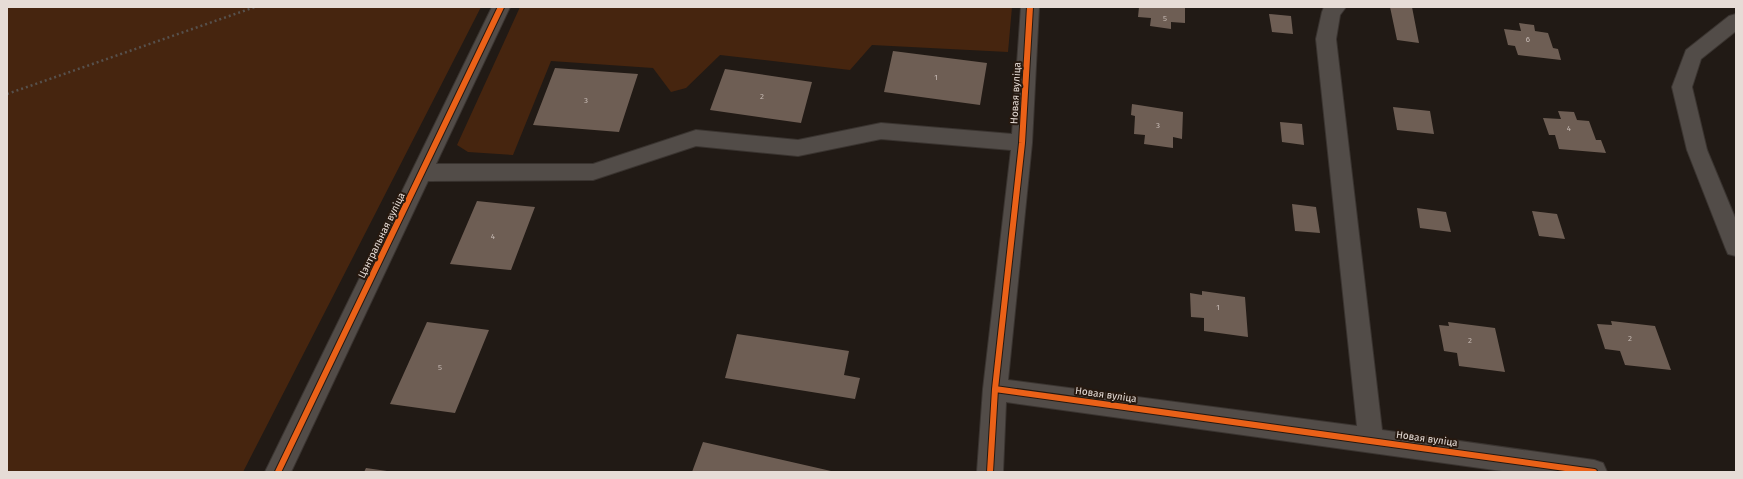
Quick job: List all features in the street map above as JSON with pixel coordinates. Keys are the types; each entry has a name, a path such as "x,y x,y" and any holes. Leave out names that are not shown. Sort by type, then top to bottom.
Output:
{"street":[{"name":"Цэнтральная вуліца","path":"278,472 501,7"},
{"name":"Новая вуліца","path":"1030,7 1022,143 995,390 1370,440 1594,472"},
{"path":"1337,7 1331,12 1326,40 1370,440"},
{"path":"1736,21 1693,55 1682,87 1697,150 1736,247"},
{"path":"421,173 593,172 696,138 798,148 881,131 1022,143"},
{"path":"990,472 995,390"}],"path":[{"path":"7,94 255,7"}],"shaded area":[{"path":"7,7 481,7 243,472 7,472"},
{"path":"520,7 1012,7 1008,52 872,45 850,70 720,55 686,88 671,92 653,68 551,61 513,155 468,152 457,145"}],"building":[{"path":"1139,7 1185,7 1185,23 1171,22 1171,29 1150,26 1151,18 1138,17"},
{"path":"1390,7 1412,7 1419,43 1397,40"},
{"path":"1269,14 1291,16 1293,34 1272,32"},
{"path":"1519,23 1534,25 1535,31 1548,33 1553,48 1558,49 1561,60 1518,55 1515,46 1508,45 1504,29 1521,31"},
{"path":"893,51 987,63 980,105 884,92"},
{"path":"555,68 638,74 619,132 533,125"},
{"path":"725,69 812,82 801,123 710,110"},
{"path":"1132,104 1183,112 1182,139 1173,137 1173,148 1144,144 1145,135 1134,134 1135,116 1131,115"},
{"path":"1393,107 1430,111 1434,134 1397,130"},
{"path":"1558,111 1574,112 1577,120 1589,121 1596,140 1601,140 1606,153 1559,149 1555,135 1549,135 1543,118 1561,119"},
{"path":"1280,122 1302,124 1304,145 1282,142"},
{"path":"477,201 535,207 511,270 450,264"},
{"path":"1292,204 1316,207 1320,233 1295,231"},
{"path":"1417,208 1446,212 1451,232 1420,228"},
{"path":"1532,211 1557,214 1565,239 1539,236"},
{"path":"1202,291 1245,297 1248,337 1204,331 1204,318 1191,317 1190,293 1202,295"},
{"path":"1611,321 1655,326 1671,370 1625,365 1620,351 1605,349 1597,324 1612,325"},
{"path":"427,322 489,330 455,413 390,404"},
{"path":"1448,322 1495,328 1505,372 1459,366 1457,353 1444,351 1439,325 1449,326"},
{"path":"737,334 849,351 844,375 860,378 855,399 725,378"},
{"path":"703,442 831,471 831,472 692,472"},
{"path":"366,468 387,471 387,472 364,472"}],"cycle path":[{"path":"278,472 501,7"},
{"path":"990,472 995,389 1022,143 1030,7"},
{"path":"995,389 1594,472"}]}
